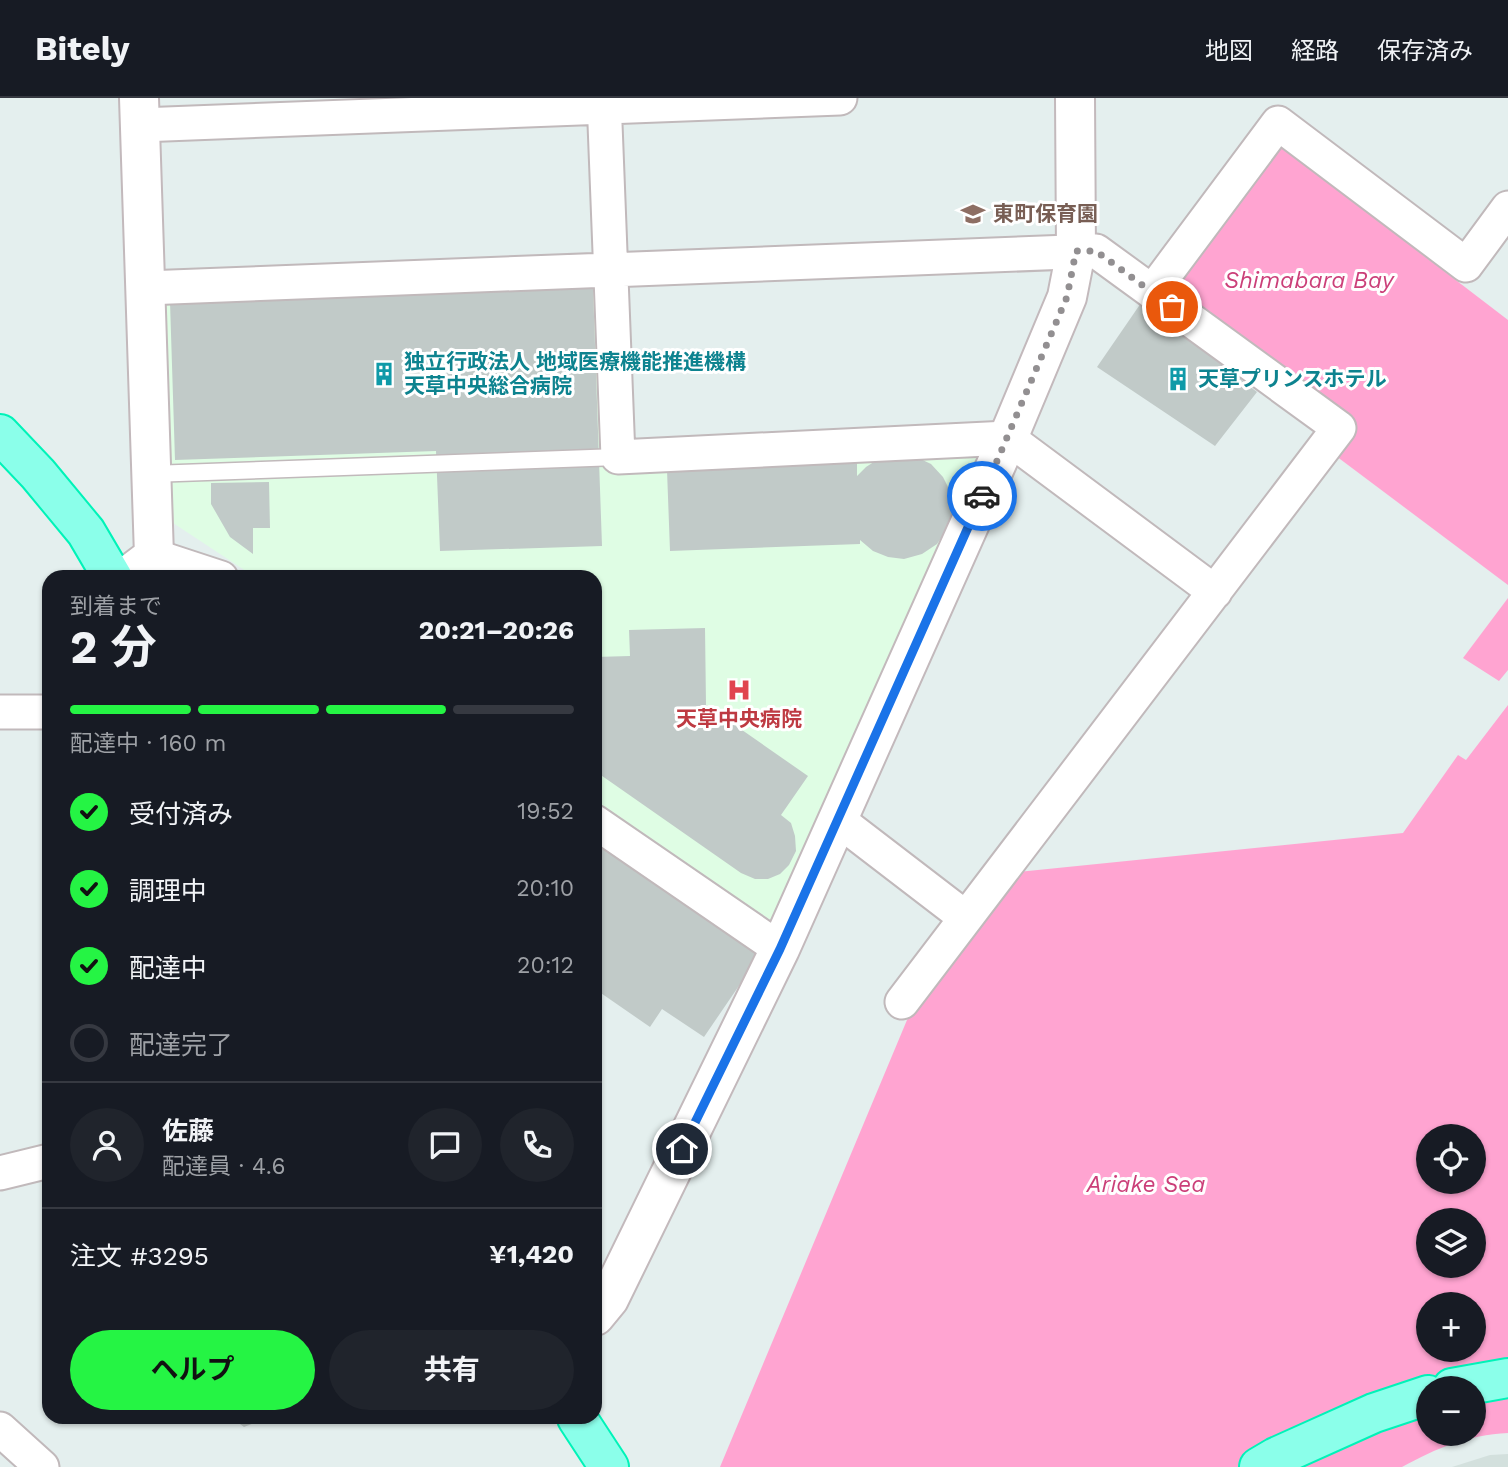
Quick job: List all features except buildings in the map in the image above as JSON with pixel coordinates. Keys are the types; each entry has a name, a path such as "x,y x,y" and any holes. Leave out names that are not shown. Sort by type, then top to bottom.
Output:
{"highway":[{"path":"0,434 38,474 86,532 108,570"},
{"path":"1486,1382 1508,1378"},
{"path":"1259,1467 1374,1413 1416,1399"},
{"path":"581,1424 610,1467"}],"street":[{"path":"161,570 139,567 151,474 139,111 840,98"},
{"path":"602,1308 609,1299 780,949 1008,438 1067,297 1076,251 1075,98"},
{"path":"605,102 618,457 1008,438 1215,592"},
{"path":"1152,292 1278,123 1466,265 1508,208"},
{"path":"145,288 1096,251 1339,428 902,1002"},
{"path":"0,712 42,712"},
{"path":"837,819 966,918"},
{"path":"602,827 780,949"},
{"path":"0,1173 42,1163"},
{"path":"0,1429 42,1467"}],"lane":[{"path":"151,474 618,457"}],"shaded area":[{"name":"天草中央病院","path":"600,279 609,468 991,449 778,925 602,808 602,570 244,570 164,517 158,295"},
{"path":"1508,1454 1508,1467 1452,1467 1490,1455"}],"water":[{"name":"Shimabara Bay","path":"1282,147 1508,320 1508,585 1336,456 1356,427 1174,289"},
{"path":"1508,598 1508,670 1499,681 1463,658"},
{"name":"Ariake Sea","path":"1508,705 1508,1433 1486,1435 1486,1376 1416,1376 1416,1446 1448,1446 1402,1467 720,1467 907,1020 1018,872 1403,833 1458,755 1466,760"}],"way so far":[{"path":"982,496 1067,297 1076,251 1096,251 1172,307"}],"place":[{"name":"東町保育園","path":"973,214"},
{"name":"独立行政法人 地域医療機能推進機構 天草中央総合病院","path":"384,374"},
{"name":"天草プリンスホテル","path":"1178,379"},
{"name":"天草中央病院","path":"739,690"}],"route":[{"path":"682,1149 780,949 982,496"}]}
